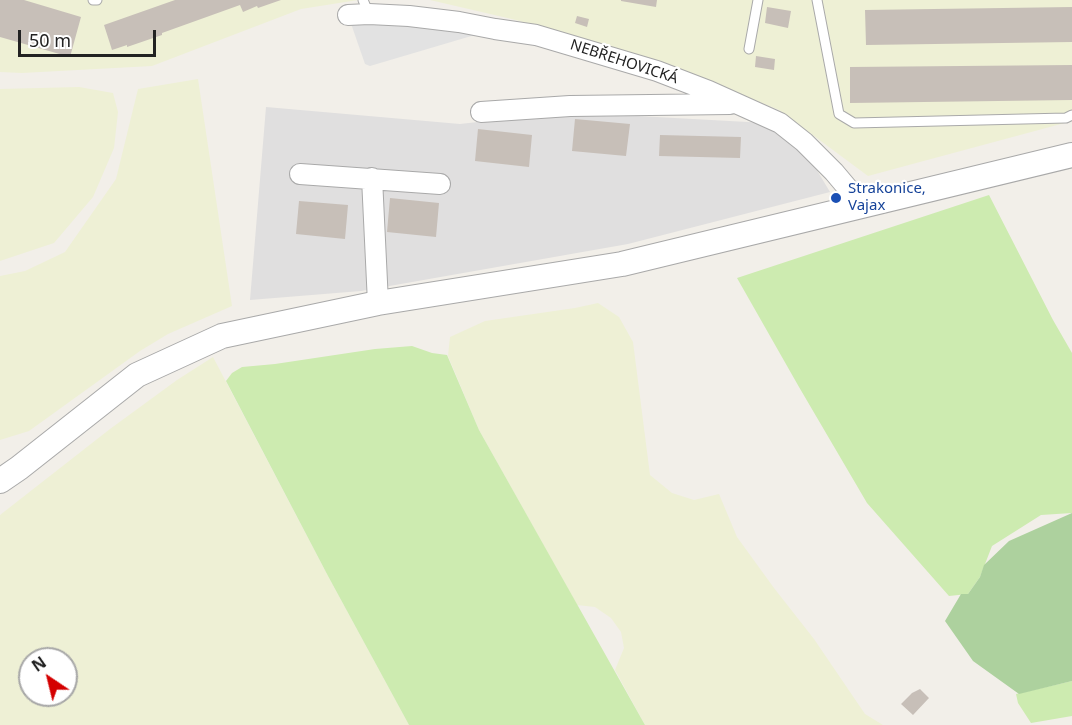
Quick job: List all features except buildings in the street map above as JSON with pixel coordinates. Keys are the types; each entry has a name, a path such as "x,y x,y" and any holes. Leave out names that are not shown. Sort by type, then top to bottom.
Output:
{"street":[{"name":"NEBŘEHOVICKÁ","path":"348,15 366,7 409,16 536,35 657,71 780,123 804,142 834,172 850,191 858,206"},
{"path":"481,112 570,106 739,104"},
{"path":"0,481 137,375 222,336 378,303 622,264 1072,155"},
{"path":"300,174 440,184"},
{"path":"372,178 378,303"}],"lane":[{"path":"749,49 758,0"},
{"path":"818,0 839,114 854,123 1066,118 1072,115"}],"shaded area":[{"path":"348,15 495,29 370,66 365,64"},
{"path":"266,107 460,124 565,112 766,123 812,162 830,192 628,244 361,291 250,300"}],"green space":[{"path":"0,0 358,0 301,9 152,66 22,73 0,72"},
{"path":"430,0 1072,0 1072,121 868,176 779,110 655,60 516,20"},
{"path":"198,79 232,306 168,334 140,351 29,431 0,440 0,276 25,271 65,252 116,179 138,89"},
{"path":"79,87 113,93 118,112 114,148 93,197 54,243 0,261 0,89"},
{"path":"989,195 1072,353 1072,513 1041,515 992,546 980,577 968,594 949,596 867,503 737,278"},
{"path":"598,303 619,317 633,342 650,475 672,493 694,500 719,494 737,537 814,639 865,714 883,725 645,725 615,670 624,648 621,632 611,618 595,607 577,605 479,430 448,356 450,337 485,321"},
{"path":"412,346 447,355 479,430 645,725 409,725 226,381 232,373 242,367"},
{"path":"213,357 409,725 0,725 0,515 110,429"},
{"path":"1072,513 1072,681 1019,694 973,661 945,621 961,594 968,594 980,577 984,565 1009,541"},
{"path":"1072,681 1072,716 1031,723 1018,703 1016,694"}],"place":[{"name":"Strakonice, Vajax","path":"836,198"}]}
